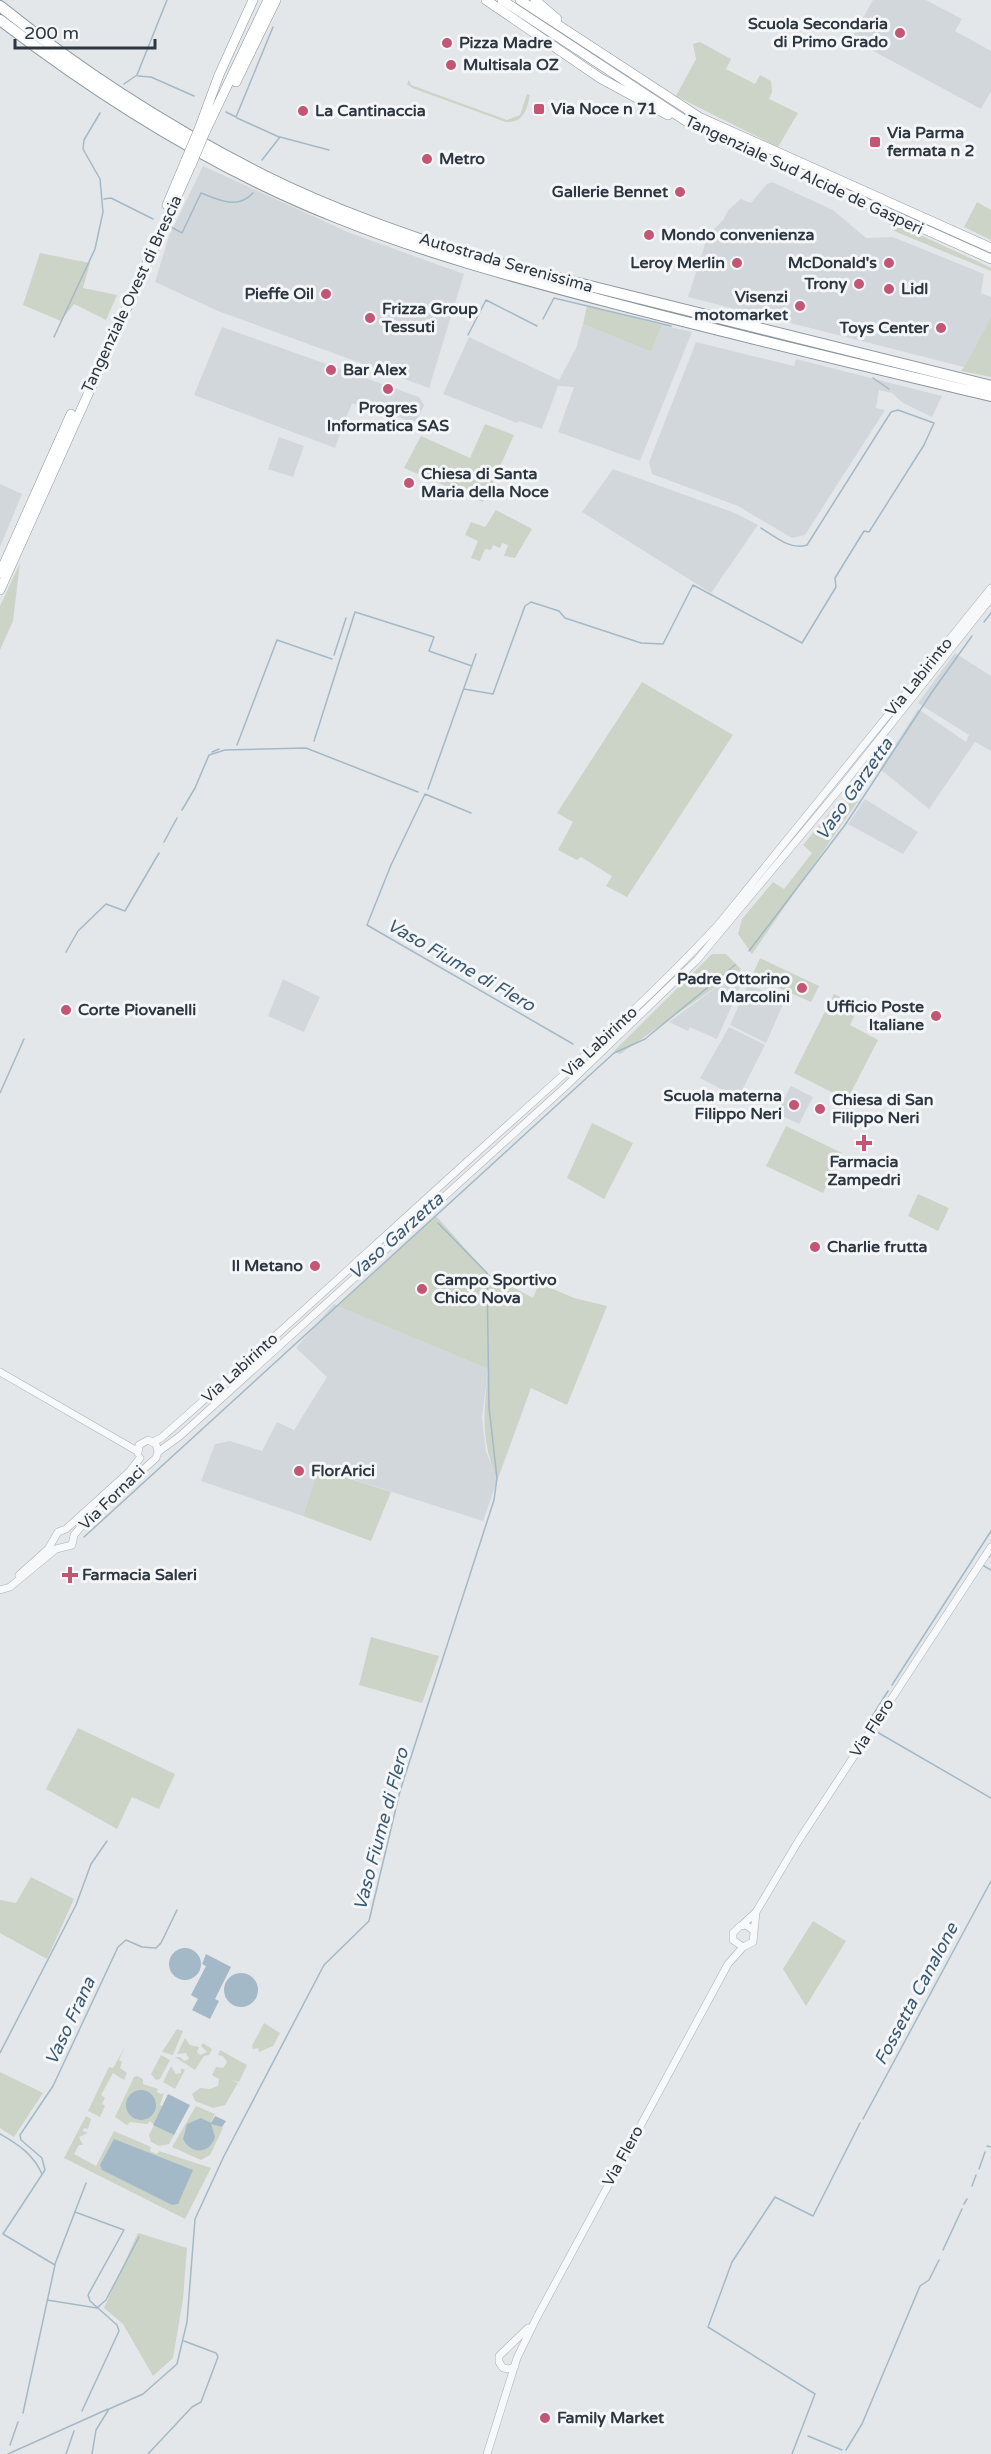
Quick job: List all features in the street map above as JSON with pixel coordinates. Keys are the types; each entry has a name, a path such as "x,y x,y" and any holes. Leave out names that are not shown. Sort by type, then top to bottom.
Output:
{"highway":[{"path":"204,129 219,75 252,0"},
{"name":"Tangenziale Ovest di Brescia","path":"0,573 262,0"},
{"name":"Tangenziale Ovest di Brescia","path":"204,129 268,0"},
{"path":"204,129 252,51 276,0"},
{"path":"476,0 526,28"},
{"path":"486,0 600,78 656,111 692,125"},
{"name":"Tangenziale Sud Alcide de Gasperi","path":"502,0 692,125 991,259"},
{"name":"Tangenziale Sud Alcide de Gasperi","path":"520,0 672,101 734,134 991,248"},
{"path":"535,0 561,23 585,38 599,52"},
{"name":"Autostrada Serenissima","path":"0,6 50,46 101,81 195,138 266,176 407,235 473,257 991,386"},
{"name":"Autostrada Serenissima","path":"0,20 97,91 146,122 264,185 396,241 471,266 661,316 991,396"},
{"path":"971,250 977,257 991,265"},
{"name":"Tangenziale Ovest di Brescia","path":"0,590 90,377"}],"street":[{"name":"Via Labirinto","path":"153,1442 161,1438 227,1381 560,1079 682,964 718,925 991,588"},
{"name":"Via Labirinto","path":"158,1452 180,1436 565,1087 697,960 842,786 991,598"},
{"path":"285,1328 291,1336"},
{"path":"0,1372 72,1415 139,1451"},
{"name":"Via Fornaci","path":"146,1441 153,1442 158,1452 156,1458 149,1461 74,1535 72,1545 62,1547 10,1587 0,1589 16,1578 56,1540 58,1532 66,1529 130,1471 146,1441"},
{"name":"Via Fornaci","path":"139,1451 149,1461"},
{"name":"Via Fornaci","path":"66,1529 74,1535"},
{"path":"56,1540 62,1547"},
{"name":"Via Flero","path":"756,1912 799,1840 991,1547"},
{"path":"728,1964 734,1942 734,1930 756,1912"},
{"path":"728,1964 743,1947 753,1942 756,1912"},
{"path":"742,1925 753,1930"},
{"path":"734,1942 743,1947"},
{"name":"Via Flero","path":"487,2454 516,2362 537,2317 728,1964"},
{"name":"Via Flero","path":"506,2350 537,2317"},
{"path":"506,2369 516,2362 515,2353 506,2350 498,2358 500,2365 506,2369 510,2386"}],"shaded area":[{"path":"873,0 926,0 962,19 955,31 991,51 991,91 981,109 851,39"},
{"path":"203,166 350,233 464,274 429,388 218,311 155,282 169,236"},
{"path":"772,182 833,210 866,238 893,237 984,274 981,293 991,297 991,317 964,367 688,297 708,235 723,220 729,209 741,199 751,203 767,184"},
{"path":"583,324 651,352 662,325 692,332 640,461 558,432 574,387 558,386 542,429 519,421 517,423 443,394 469,337 559,380 576,348"},
{"path":"222,327 419,397 424,405 415,424 388,412 386,415 352,403 335,448 194,395"},
{"path":"696,342 794,366 796,359 942,396 932,417 903,403 892,393 879,390 876,408 885,410 805,535 792,538 738,506 652,474 649,462"},
{"path":"279,437 304,446 293,477 268,469"},
{"path":"613,469 735,513 758,525 711,593 582,512"},
{"path":"0,484 22,494 0,547"},
{"path":"955,653 991,676 991,751 975,742 929,809 880,769 918,709 966,742 969,735 918,703"},
{"path":"865,799 918,832 903,854 848,824"},
{"path":"741,969 743,980 717,1039 690,1027 688,1031 669,1022"},
{"path":"283,979 320,997 304,1032 268,1016"},
{"path":"748,984 785,1000 766,1043 730,1025"},
{"path":"729,1027 765,1045 738,1098 700,1078"},
{"name":"Scuola materna Filippo Neri","path":"791,1086 813,1097 799,1124 776,1113"},
{"path":"334,1304 488,1369 482,1418 486,1451 497,1481 483,1521 320,1469 303,1516 201,1481 215,1444 230,1441 262,1451 277,1422 294,1430 327,1377 296,1348"}],"green space":[{"path":"700,42 731,59 726,69 755,84 760,75 771,81 772,92 769,99 798,113 778,147 676,96 696,59 693,44"},
{"path":"409,80 411,85 507,120 520,115 527,94 530,95 521,118 506,122 412,88 407,84"},
{"path":"977,202 991,210 991,240 964,227"},
{"path":"892,222 981,263 991,268 991,271 894,231 888,223"},
{"path":"40,253 90,263 83,288 117,295 106,320 74,304 61,321 23,305"},
{"path":"587,306 662,325 651,352 583,324"},
{"path":"991,317 991,377 961,371 964,367"},
{"path":"485,424 514,435 493,482 506,489 504,492 491,486 483,502 404,468 421,436 470,458"},
{"path":"496,510 532,529 515,558 504,556 508,545 502,543 500,548 493,545 491,550 485,549 480,561 471,558 478,541 465,535 471,522 485,527"},
{"path":"20,563 13,621 0,650 0,606"},
{"path":"642,682 733,735 627,897 606,886 612,876 581,857 577,860 558,850 573,822 557,813"},
{"path":"846,800 858,801 752,954 738,934 742,919 773,882 784,889 812,853 803,845 837,804"},
{"path":"712,954 726,954 741,969 620,1054 614,1051"},
{"path":"760,958 819,986 811,1002 752,976"},
{"path":"834,994 859,1006 850,1025 878,1040 847,1100 794,1073"},
{"path":"592,1123 633,1143 604,1199 567,1178"},
{"path":"786,1126 842,1153 823,1193 766,1166"},
{"path":"918,1194 949,1208 938,1231 908,1216"},
{"path":"436,1216 487,1273 533,1298 539,1283 574,1298 607,1306 567,1405 531,1388 497,1481 486,1438 485,1400 488,1369 338,1306"},
{"path":"319,1469 391,1492 371,1541 303,1516"},
{"path":"371,1637 439,1656 422,1703 359,1685"},
{"path":"78,1728 175,1774 159,1809 132,1797 117,1829 46,1789"},
{"path":"31,1877 74,1899 47,1959 0,1933 0,1900 16,1903"},
{"path":"813,1921 846,1941 806,2006 783,1969"},
{"path":"264,2023 280,2033 273,2046 259,2052 258,2048 253,2049 252,2046"},
{"path":"177,2029 183,2031 173,2055 162,2052"},
{"path":"185,2038 190,2045 199,2047 197,2052 200,2055 207,2052 201,2046 203,2043 212,2049 209,2055 204,2056 195,2070 175,2057 180,2057 184,2061 189,2059 186,2053 177,2054"},
{"path":"126,2045 119,2060 122,2062 120,2068 127,2073 124,2080 113,2073 101,2095 105,2098 102,2104 105,2106 100,2117 88,2111 109,2067 113,2068"},
{"path":"220,2050 247,2065 239,2082 232,2080 238,2083 225,2105 213,2108 195,2101 192,2094 200,2088 210,2089 218,2086 219,2079 212,2075 216,2067 223,2068 227,2062 223,2056 218,2055"},
{"path":"161,2055 170,2060 160,2079 156,2080 151,2074"},
{"path":"171,2066 176,2074 181,2073 181,2068 185,2070 175,2089 163,2082"},
{"path":"0,2072 43,2093 14,2137 0,2128"},
{"path":"134,2077 143,2079 143,2084 158,2089 157,2092 161,2094 164,2093 160,2105 163,2107 153,2124 150,2121 147,2124 130,2122 127,2125 115,2117"},
{"path":"196,2106 215,2114 211,2122 223,2128 210,2155 201,2160 172,2147"},
{"path":"86,2116 91,2119 88,2129 84,2128 83,2131 88,2133 79,2137 83,2145 79,2145 74,2154 96,2166 114,2131 151,2147 150,2151 157,2154 159,2151 211,2168 185,2219 64,2158"},
{"path":"154,2125 174,2135 169,2144 159,2146 151,2142 149,2135"},
{"path":"138,2233 187,2248 183,2299 173,2358 153,2376 123,2324 104,2308"}],"water":[{"path":"185,1948 196,1953 201,1964 196,1975 185,1980 174,1975 169,1964 174,1953"},
{"path":"206,1954 231,1967 215,1999 219,2001 210,2019 192,2010 198,1999 191,1995 206,1966 202,1964"},
{"path":"241,1973 253,1978 258,1990 253,2002 241,2007 229,2002 224,1990 229,1978"},
{"path":"141,2090 152,2094 156,2105 152,2116 141,2120 130,2116 126,2105 130,2094"},
{"path":"168,2094 190,2105 174,2135 153,2125"},
{"path":"215,2116 226,2121 222,2127 211,2124 215,2137 209,2147 195,2150 186,2144 183,2139 187,2124 201,2118 211,2123"},
{"path":"114,2139 193,2170 178,2204 172,2205 102,2170 100,2165"}],"waterway":[{"path":"124,84 137,75 167,0"},
{"path":"226,112 236,117 273,27"},
{"path":"138,76 151,77 194,96"},
{"path":"54,337 95,249 103,212 100,179 83,149 84,140 100,113"},
{"path":"237,118 279,137"},
{"path":"262,160 280,137 329,150"},
{"path":"171,227 182,233 201,193 228,202 241,201 253,193"},
{"path":"104,199 111,198 153,219"},
{"path":"543,319 554,298 671,326"},
{"path":"468,335 486,300 537,326"},
{"path":"873,378 889,389"},
{"name":"Vaso Fiume di Flero","path":"464,689 493,694 525,606 531,602 559,611 565,618 641,643 663,644 693,585 802,643 836,587 835,578 864,531 869,532 924,445 934,423 898,410 891,412 807,545 789,544 761,528"},
{"path":"314,741 355,612 434,637 429,651 472,666"},
{"name":"Vaso Garzetta","path":"984,622 991,613"},
{"path":"334,655 346,618"},
{"name":"Vaso Garzetta","path":"749,951 845,825 932,692 972,636"},
{"path":"237,745 277,640 332,659"},
{"name":"Vaso Fiume di Flero","path":"428,789 476,654"},
{"path":"182,810 195,788 209,755 225,750 306,748 418,792"},
{"path":"212,752 219,749"},
{"name":"Vaso Fiume di Flero","path":"471,813 425,794 391,865 367,925 573,1044"},
{"path":"164,842 177,818"},
{"path":"66,952 78,931 106,904 125,911 159,853"},
{"name":"Vaso Garzetta","path":"84,1537 614,1053 645,1039 735,965"},
{"path":"0,1093 24,1039"},
{"name":"Vaso Fiume di Flero","path":"92,2454 96,2430 109,2409 143,2394 177,2364 187,2322 195,2219 224,2156 324,1965 369,1921 400,1791 494,1500 497,1478 489,1407 487,1273 438,1223"},
{"name":"Fossetta Canalone","path":"892,1685 991,1531"},
{"name":"Fossetta Canalone","path":"984,1566 991,1570"},
{"name":"Fossetta Canalone","path":"871,1718 888,1691"},
{"name":"Fossetta Canalone","path":"877,1732 991,1798"},
{"name":"Vaso Frana","path":"0,2053 76,1905 91,1864 107,1841"},
{"name":"Fossetta Canalone","path":"863,2119 991,1881"},
{"name":"Vaso Frana","path":"23,2413 55,2265 3,2234 45,2170 42,2158 21,2140 20,2135 53,2086 118,1947 126,1940 142,1947 156,1948 161,1943 177,1910"},
{"name":"Fossetta Canalone","path":"792,2454 815,2394 708,2327 732,2262 775,2197 813,2216 860,2123"},
{"name":"Vaso Frana","path":"0,2134 25,2151 42,2174"},
{"path":"987,2146 991,2147"},
{"path":"979,2169 985,2152"},
{"path":"972,2186 976,2175"},
{"name":"Vaso Frana","path":"55,2264 86,2183"},
{"path":"964,2204 967,2199"},
{"path":"943,2250 962,2209"},
{"path":"75,2212 124,2230 88,2295 90,2301 117,2325 119,2331 82,2411"},
{"path":"47,2300 97,2308 106,2300 139,2237"},
{"path":"846,2450 862,2424 920,2286 929,2280 939,2260"},
{"path":"148,2454 192,2407 201,2402 218,2357 216,2353 184,2341"},
{"path":"8,2454 108,2409"},
{"name":"Vaso Frana","path":"10,2445 18,2422"},
{"path":"66,2454 74,2431"},
{"path":"808,2436 842,2450"}],"place":[{"name":"Scuola Secondaria di Primo Grado","path":"900,33"},
{"name":"Pizza Madre","path":"447,43"},
{"name":"Multisala OZ","path":"451,65"},
{"name":"Via Noce n 71","path":"539,109"},
{"name":"La Cantinaccia","path":"303,111"},
{"name":"Via Parma fermata n 2","path":"875,142"},
{"name":"Metro","path":"427,159"},
{"name":"Gallerie Bennet","path":"680,192"},
{"name":"Mondo convenienza","path":"649,235"},
{"name":"Leroy Merlin","path":"737,263"},
{"name":"McDonald's","path":"889,263"},
{"name":"Trony","path":"859,284"},
{"name":"Lidl","path":"889,289"},
{"name":"Pieffe Oil","path":"326,294"},
{"name":"Visenzi motomarket","path":"800,306"},
{"name":"Frizza Group Tessuti","path":"370,318"},
{"name":"Toys Center","path":"941,328"},
{"name":"Bar Alex","path":"331,370"},
{"name":"Progres Informatica SAS","path":"388,389"},
{"name":"Chiesa di Santa Maria della Noce","path":"409,483"},
{"name":"Padre Ottorino Marcolini","path":"802,988"},
{"name":"Corte Piovanelli","path":"66,1010"},
{"name":"Ufficio Poste Italiane","path":"936,1016"},
{"name":"Scuola materna Filippo Neri","path":"794,1105"},
{"name":"Chiesa di San Filippo Neri","path":"820,1109"},
{"name":"Farmacia Zampedri","path":"864,1143"},
{"name":"Charlie frutta","path":"815,1247"},
{"name":"Il Metano","path":"315,1266"},
{"name":"Campo Sportivo Chico Nova","path":"422,1289"},
{"name":"FlorArici","path":"299,1471"},
{"name":"Farmacia Saleri","path":"70,1575"},
{"name":"Family Market","path":"545,2418"}]}
